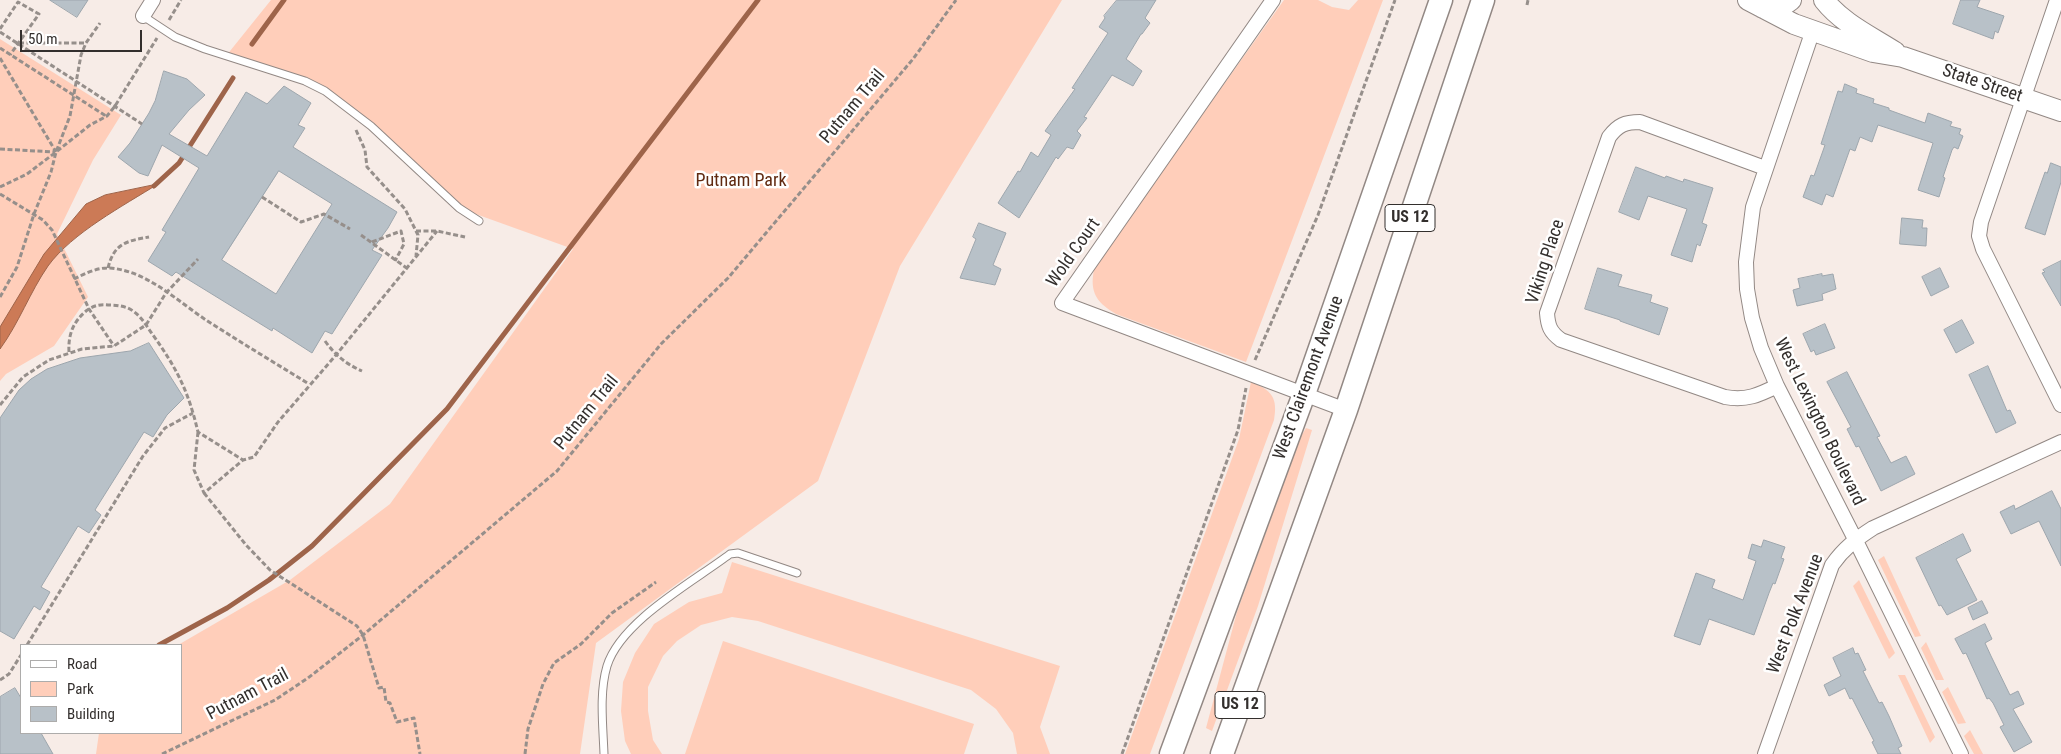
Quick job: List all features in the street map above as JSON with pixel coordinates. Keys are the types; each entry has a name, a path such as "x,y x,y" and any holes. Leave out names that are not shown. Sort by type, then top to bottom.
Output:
{"main road":[{"name":"West Clairemont Avenue","path":"1171,754 1304,394 1441,0"},
{"name":"US 12","path":"1222,754 1346,410 1483,0"},
{"path":"1755,4 1787,3 1792,0"},
{"name":"State Street","path":"1824,0 1834,12 1847,22 1903,57"},
{"name":"State Street","path":"1755,4 1794,24 1872,52 1903,57 2061,111"}],"street":[{"path":"143,16 153,0"},
{"name":"Wold Court","path":"1274,0 1062,303 1346,410"},
{"path":"2056,0 1981,222 1979,236 1983,249 2061,405"},
{"name":"West Lexington Boulevard","path":"1813,30 1752,207 1746,262 1747,289 1752,318 1761,348 1778,386 1961,754"},
{"name":"Viking Place","path":"1765,168 1640,122 1627,122 1616,127 1609,137 1547,313 1548,324 1552,333 1561,340 1725,397 1739,400 1754,397 1778,386"},
{"name":"West Polk Avenue","path":"1765,754 1832,564 1843,549 1873,528 2061,442"}],"lane":[{"path":"143,16 175,37 205,49 305,82 325,91 371,126 459,208 479,220"},
{"path":"604,754 603,698 607,665 619,643 646,614 730,554 738,553 797,573"}],"path":[{"path":"0,187 27,174 90,125 107,116 181,0"},
{"name":"Putnam Trail","path":"162,754 275,700 363,635 557,471 661,344 728,278 913,59 956,0"},
{"path":"1527,5 1528,0"},
{"path":"10,55 18,43 38,14 18,2 0,30 18,43 142,124"},
{"path":"0,297 17,267 34,214 70,116 80,55 100,23"},
{"path":"18,43 86,43"},
{"path":"0,48 107,116"},
{"path":"0,58 56,152"},
{"path":"350,126 356,130 365,150 367,167 404,209 416,231 418,235 416,256"},
{"path":"0,149 56,152"},
{"path":"0,194 34,214 52,230 89,309 114,346"},
{"path":"262,197 301,222 324,214 350,228"},
{"path":"389,235 391,230"},
{"path":"372,242 401,231 404,244 395,261"},
{"path":"416,231 437,231 465,237"},
{"path":"204,492 243,460 254,457 278,422 408,269 416,256 437,231"},
{"path":"361,235 408,269"},
{"path":"108,268 114,252 120,246 128,241 149,237"},
{"path":"0,405 23,377 49,360 69,352 114,346 146,325 166,292 198,259"},
{"path":"74,279 96,270 108,268 135,274 310,384"},
{"path":"69,352 68,341 74,324 89,309 103,305 123,306 140,316 183,382 194,413 198,432 194,470 204,492 246,545 270,570 357,626 363,635 379,688 384,687 386,702 390,703 396,722 414,718 420,754"},
{"path":"325,341 336,355 350,366 362,371"},
{"path":"28,644 143,456 165,428 194,413"},
{"path":"198,432 243,460"},
{"path":"525,754 528,728 543,684 554,664 581,644 612,613 656,582"},
{"path":"0,680 9,674 20,657"}],"green space":[{"name":"Putnam Park","path":"271,0 1062,0 900,266 818,481 596,643 580,754 96,754 99,734 182,734 182,644 180,644 290,580 390,504 573,249 459,208 386,141 325,91 226,56"},
{"path":"1284,0 1318,0 1332,7 1349,10 1358,0 1383,0 1246,362 1116,314 1103,304 1095,294 1093,274 1095,265"},
{"path":"0,39 121,115 93,160 57,234 88,297 54,346 6,374 0,381"},
{"path":"1251,382 1264,388 1272,396 1275,406 1274,420 1150,754 1125,754 1239,439"},
{"path":"1306,428 1312,430 1258,606 1212,731 1206,728 1237,612 1300,438"},
{"path":"1884,556 1921,636 1915,637 1878,560"},
{"path":"732,562 1060,666 1040,727 1050,754 1017,754 1013,733 996,709 971,690 758,621 732,617 701,625 677,641 663,656 648,687 648,711 653,740 662,754 631,754 625,741 621,711 623,682 635,653 654,624 689,602 722,593"},
{"path":"1859,580 1895,653 1889,659 1853,586"},
{"path":"723,641 974,724 964,754 685,754"},
{"path":"1926,642 1944,680 1936,680 1921,648"},
{"path":"1898,675 1905,675 1935,737 1930,743"},
{"path":"1948,687 1966,723 1958,724 1942,692"},
{"path":"1970,730 1983,754 1974,754 1964,736"}],"shaded area":[{"path":"158,184 84,231 58,254 48,266 0,349 0,327 44,254 86,204 105,195"}],"building":[{"path":"50,0 88,0 77,17"},
{"path":"1117,0 1156,0 1145,18 1150,23 1126,59 1142,71 1133,86 1112,75 1084,117 1087,118 1077,131 1081,135 1073,149 1067,147 1058,159 1056,157 1019,218 998,203 1018,171 1020,172 1031,152 1038,157 1051,135 1045,131 1075,89 1072,88 1108,33 1099,27 1105,18 1104,16"},
{"path":"1961,0 1980,0 1977,7 2004,16 1998,33 1995,31 1993,39 1953,24"},
{"path":"164,71 187,79 205,95 189,110 169,134 207,156 246,92 267,104 284,86 311,103 298,125 305,128 293,147 397,212 372,250 382,255 332,334 325,331 312,353 273,328 272,331 176,272 172,276 148,261 166,232 162,230 199,168 162,145 148,176 139,173 118,157 130,143 155,101","holes":["279,171 332,204 276,294 222,260"]},
{"path":"1845,84 1857,89 1856,93 1874,99 1873,103 1889,108 1889,110 1925,123 1928,113 1952,122 1950,126 1961,129 1959,134 1963,136 1958,149 1954,147 1952,150 1939,197 1918,190 1933,143 1878,125 1872,142 1860,137 1855,151 1850,149 1833,197 1826,194 1822,205 1803,197 1811,175 1814,176 1825,145 1821,144 1838,91 1842,92"},
{"path":"2051,163 2061,167 2061,182 2045,235 2025,228 2045,172 2047,173"},
{"path":"1636,167 1665,178 1666,176 1683,182 1684,179 1713,188 1702,223 1707,225 1700,246 1697,244 1692,262 1671,255 1687,209 1648,196 1639,220 1619,212"},
{"path":"1902,218 1923,220 1922,228 1927,228 1926,246 1900,244"},
{"path":"979,223 1006,233 993,265 1001,269 995,285 960,278 976,239 973,237"},
{"path":"2061,261 2061,306 2042,273 2045,272 2043,270"},
{"path":"1598,268 1622,275 1618,286 1652,295 1650,302 1668,308 1659,335 1585,309"},
{"path":"1940,268 1949,287 1931,296 1922,277"},
{"path":"1822,274 1822,276 1833,274 1836,289 1822,294 1823,300 1797,306 1793,290 1800,288 1798,279"},
{"path":"1962,320 1974,343 1956,353 1944,330"},
{"path":"1825,324 1835,348 1816,355 1814,350 1811,352 1803,334"},
{"path":"149,343 184,398 167,415 153,437 144,432 95,510 101,515 89,533 78,526 41,587 50,592 40,610 34,606 14,639 0,631 0,418 19,390 31,379 47,369 80,358 130,351"},
{"path":"1988,366 2007,411 2010,410 2016,423 1996,433 1969,375"},
{"path":"1847,372 1880,436 1877,437 1891,463 1906,456 1915,474 1881,491 1859,446 1856,447 1847,429 1851,427 1827,382"},
{"path":"2052,491 2061,509 2061,566 2039,521 2011,534 2000,512 2014,505 2015,509"},
{"path":"1963,534 1971,551 1956,559 1977,600 1947,615 1941,605 1939,606 1916,558"},
{"path":"1764,540 1785,547 1781,558 1784,559 1754,635 1709,619 1700,645 1674,636 1696,573 1715,580 1712,588 1743,600 1756,561 1748,558 1752,544 1761,547"},
{"path":"1982,601 1988,613 1973,620 1968,608"},
{"path":"1985,624 1992,639 1985,643 2010,695 2018,691 2024,704 2013,709 2032,742 2014,752 2000,727 2004,725 1993,703 1989,698 1987,699 1966,653 1963,654 1955,639"},
{"path":"1853,648 1855,654 1858,653 1866,670 1863,671 1879,703 1882,702 1889,716 1902,746 1898,748 1901,754 1878,754 1872,742 1874,741 1845,688 1829,696 1824,685 1841,676 1833,658"},
{"path":"15,688 20,696 20,734 42,734 53,754 0,754 0,697"}],"waterway":[{"path":"252,44 284,0"},
{"path":"161,644 227,608 269,580 312,546 447,409 758,0"},
{"path":"154,186 179,163 233,78"}]}
